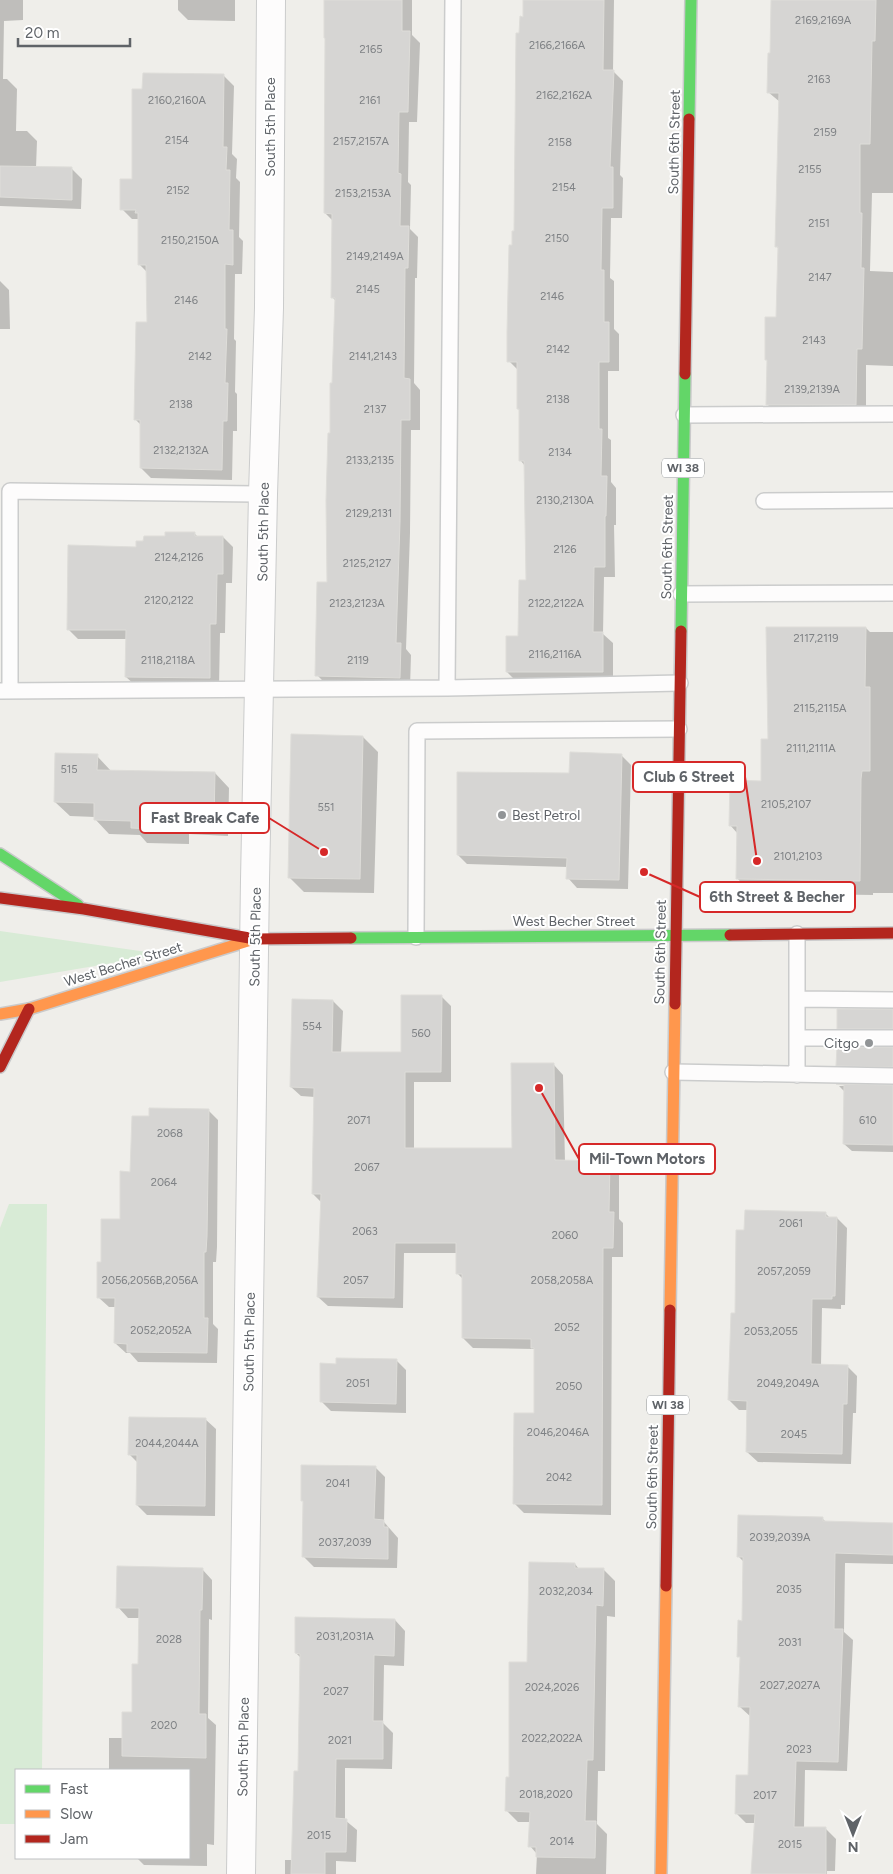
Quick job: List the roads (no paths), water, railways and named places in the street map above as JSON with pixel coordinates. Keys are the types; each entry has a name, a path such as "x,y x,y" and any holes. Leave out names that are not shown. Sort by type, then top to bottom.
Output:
{"main road":[{"name":"South 6th Street","path":"661,1874 691,0"},
{"path":"0,854 84,909"},
{"name":"West Becher Street","path":"0,898 84,909 255,939 893,934"},
{"name":"West Becher Street","path":"0,1014 29,1008 255,939"},
{"path":"0,1067 29,1008"}],"street":[{"name":"South 5th Place","path":"240,1874 263,494 269,308 271,0"}],"lane":[{"path":"447,688 452,0"},
{"path":"684,415 893,414"},
{"path":"263,494 10,491 5,691 447,688 680,683"},
{"path":"764,501 893,500"},
{"path":"681,594 893,593"},
{"path":"416,937 417,731 679,729"},
{"path":"797,934 797,1075"},
{"path":"797,999 893,1000"},
{"path":"797,1038 893,1038"},
{"path":"673,1072 893,1076"}],"place":[{"name":"Best Petrol","path":"502,815"},
{"name":"Fast Break Cafe","path":"324,852"},
{"name":"Club 6 Street","path":"757,861"},
{"name":"6th Street & Becher","path":"644,872"},
{"name":"Citgo","path":"869,1043"},
{"name":"Mil-Town Motors","path":"539,1088"}]}
